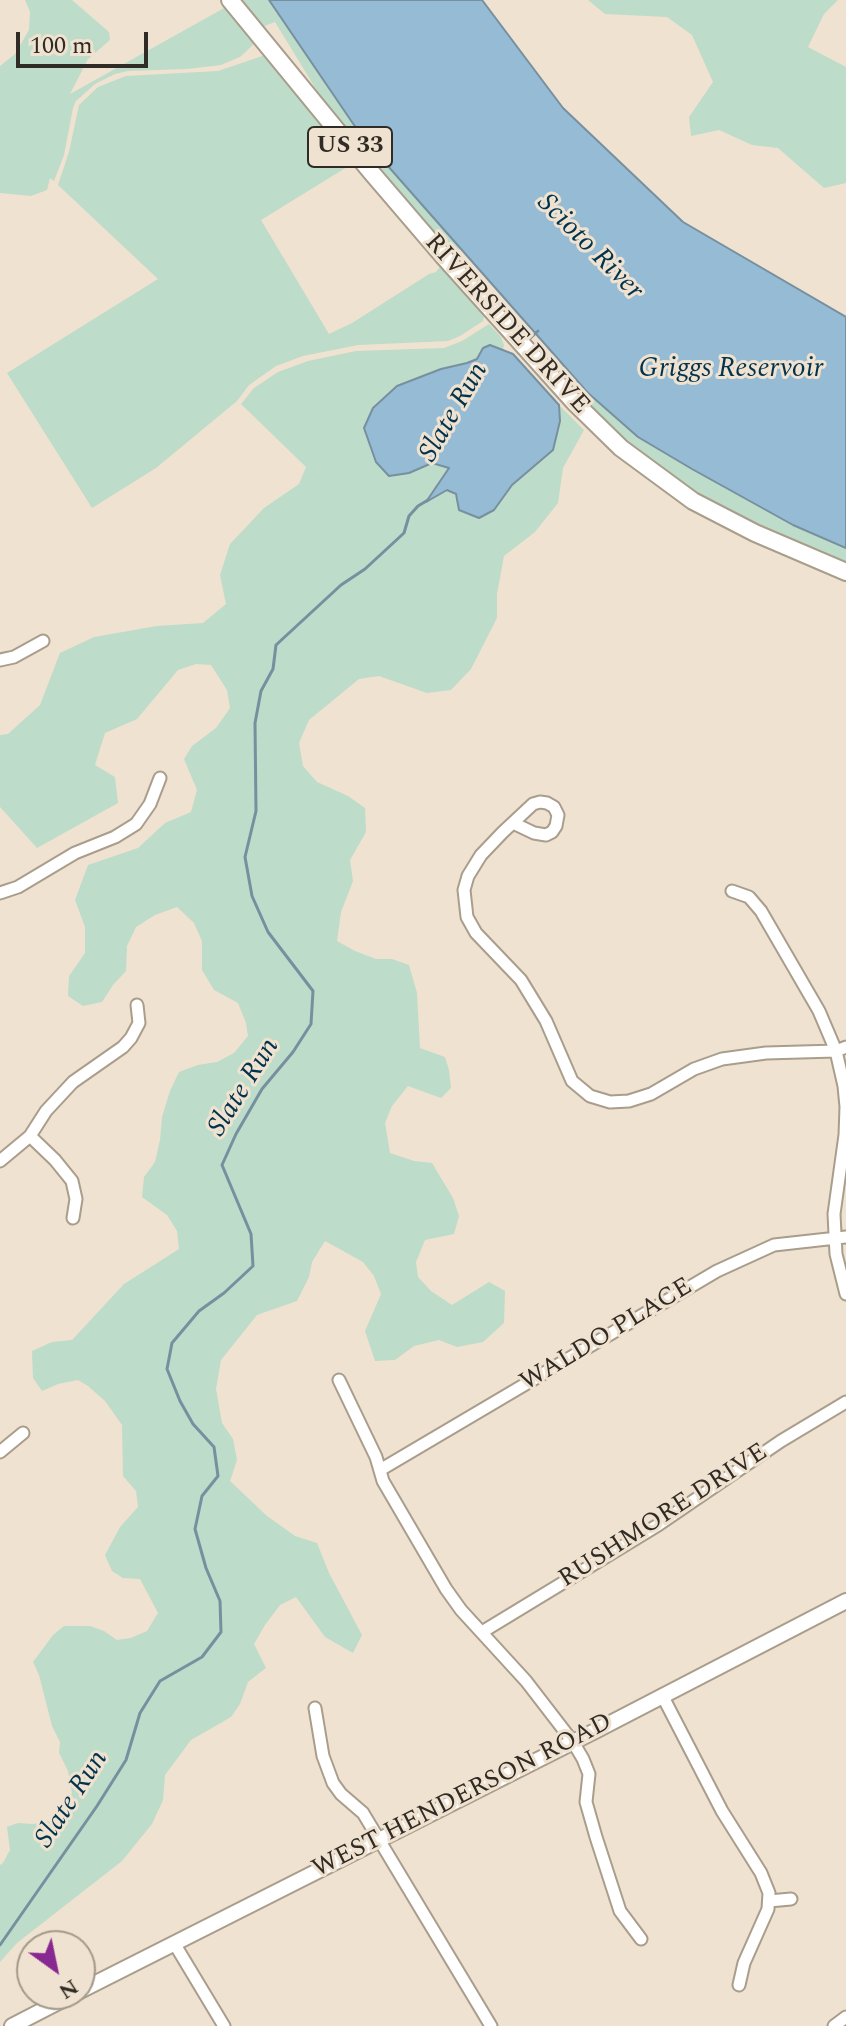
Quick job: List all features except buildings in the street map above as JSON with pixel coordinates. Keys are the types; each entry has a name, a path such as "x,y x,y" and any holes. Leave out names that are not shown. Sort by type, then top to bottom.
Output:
{"main road":[{"name":"RIVERSIDE DRIVE","path":"230,0 371,172 522,343 621,448 693,501 792,550 846,572"},
{"name":"WEST HENDERSON ROAD","path":"96,1983 846,1601"},
{"path":"12,2026 43,2010"}],"street":[{"path":"0,660 14,657 43,641"},
{"path":"0,893 18,887 75,853 115,837 136,824 150,804 160,778"},
{"path":"513,823 481,855 468,876 464,900 467,917 476,933 521,980 546,1021 572,1081 580,1090 601,1101 629,1101 651,1094 694,1069 722,1059 841,1049"},
{"path":"732,891 749,897 761,911 841,1049 845,1135 834,1214 840,1237 839,1273 846,1294"},
{"path":"0,1161 30,1136 46,1111 73,1082 131,1038 139,1023 137,1005"},
{"path":"30,1136 72,1181 76,1199 73,1218"},
{"name":"WALDO PLACE","path":"380,1470 717,1271 774,1245 840,1237"},
{"path":"339,1380 376,1457 383,1481 446,1589 461,1610 526,1681 583,1759 589,1774 586,1802 620,1911 641,1939"},
{"name":"RUSHMORE DRIVE","path":"482,1632 658,1525 781,1441 846,1402"},
{"path":"0,1452 23,1433"},
{"path":"662,1695 717,1801 761,1873 769,1893 769,1901 744,1963 739,1985"},
{"path":"315,1708 323,1756 333,1783 363,1813 491,2026"},
{"path":"769,1901 791,1899"},
{"path":"174,1943 224,2026"},
{"path":"834,2026 846,2017"}],"green space":[{"path":"25,0 72,0 109,32 110,40 88,59 70,94 226,7 254,44 240,57 221,65 128,71 95,84 76,101 64,155 54,181 50,178 47,190 31,196 0,193 0,66 15,54 29,30 30,12"},
{"path":"228,0 269,0 354,125 460,247 458,253 452,252 319,94 275,22 254,30"},
{"path":"588,0 838,0 824,14 808,47 846,67 846,183 824,188 778,148 752,145 719,130 691,136 689,117 713,82 692,35 667,17 605,14"},
{"path":"265,55 352,164 261,220 329,334 436,272 442,264 481,310 483,321 448,341 358,345 303,356 276,366 249,385 237,401 156,468 92,508 7,373 158,279 58,185 79,105 98,87 126,76 218,71"},
{"path":"489,324 504,345 503,350 490,345 477,359 467,364 441,369 409,473 432,462 449,469 428,501 447,490 456,496 459,510 494,510 512,485 553,450 560,421 559,405 584,430 563,468 558,503 535,532 504,556 497,594 497,618 471,669 451,690 427,693 379,676 359,679 309,720 299,743 303,766 317,782 348,796 365,808 366,832 350,860 353,881 341,912 337,941 376,959 392,959 409,965 417,993 420,1048 445,1057 449,1070 451,1088 441,1098 408,1086 392,1106 385,1123 390,1153 432,1163 453,1198 459,1216 454,1234 425,1240 416,1262 418,1277 431,1291 452,1305 489,1282 505,1291 504,1323 483,1342 457,1347 439,1340 414,1346 395,1360 375,1361 365,1331 381,1294 374,1276 363,1262 325,1241 312,1262 309,1277 297,1301 257,1315 221,1360 216,1389 222,1423 233,1439 237,1460 230,1481 267,1516 295,1536 317,1543 329,1573 362,1635 353,1653 325,1637 296,1597 280,1605 254,1644 266,1668 248,1682 240,1704 231,1717 191,1740 165,1775 163,1800 152,1824 122,1861 34,1930 16,1930 16,1944 0,1962 0,1865 10,1850 7,1827 18,1823 50,1821 65,1807 72,1793 68,1771 59,1753 60,1742 52,1726 33,1662 53,1635 64,1626 90,1626 117,1640 147,1631 158,1613 140,1579 123,1578 112,1571 105,1555 120,1527 138,1507 136,1491 123,1476 122,1425 105,1401 78,1380 42,1391 33,1378 32,1351 52,1342 72,1340 124,1284 179,1249 177,1231 167,1215 142,1197 144,1177 155,1162 162,1117 170,1091 179,1072 217,1062 234,1053 248,1036 238,1003 214,990 202,970 202,941 194,923 177,907 155,915 136,927 127,946 126,971 102,1002 83,1006 68,996 69,976 85,953 85,927 75,900 88,865 138,848 165,823 191,812 197,790 184,759 192,746 216,728 230,708 227,690 211,665 196,664 178,670 137,719 105,733 95,765 115,777 118,803 37,848 0,807 0,735 8,734 40,705 60,653 94,637 157,626 203,623 226,604 220,575 230,544 264,508 299,484 306,467 241,404 254,388 278,372 308,361 356,351 444,348"},
{"path":"588,393 638,437 793,525 846,548 846,564 717,505 678,480 625,441 598,415 584,398"}],"water":[{"name":"Griggs Reservoir","path":"269,0 482,0 563,108 683,222 846,317 846,548 793,525 638,437 588,393 354,125"},
{"path":"490,345 513,354 559,405 560,421 553,450 512,485 494,510 479,518 459,510 456,494 447,490 426,502 449,468 432,463 409,473 389,476 376,462 364,428 373,408 397,386 477,359 483,348"}],"waterway":[{"name":"Slate Run","path":"526,342 538,331"},
{"name":"Slate Run","path":"0,1945 126,1760 140,1713 160,1681 202,1657 221,1632 220,1601 206,1568 195,1529 202,1496 218,1476 214,1447 193,1424 167,1369 172,1343 199,1311 253,1266 251,1234 222,1165 262,1089 293,1052 311,1024 313,991 268,932 252,896 245,857 256,811 255,723 261,691 273,669 276,645 404,533 409,516 428,500"}],"water label":[{"name":"Scioto River","path":"589,248"}]}
